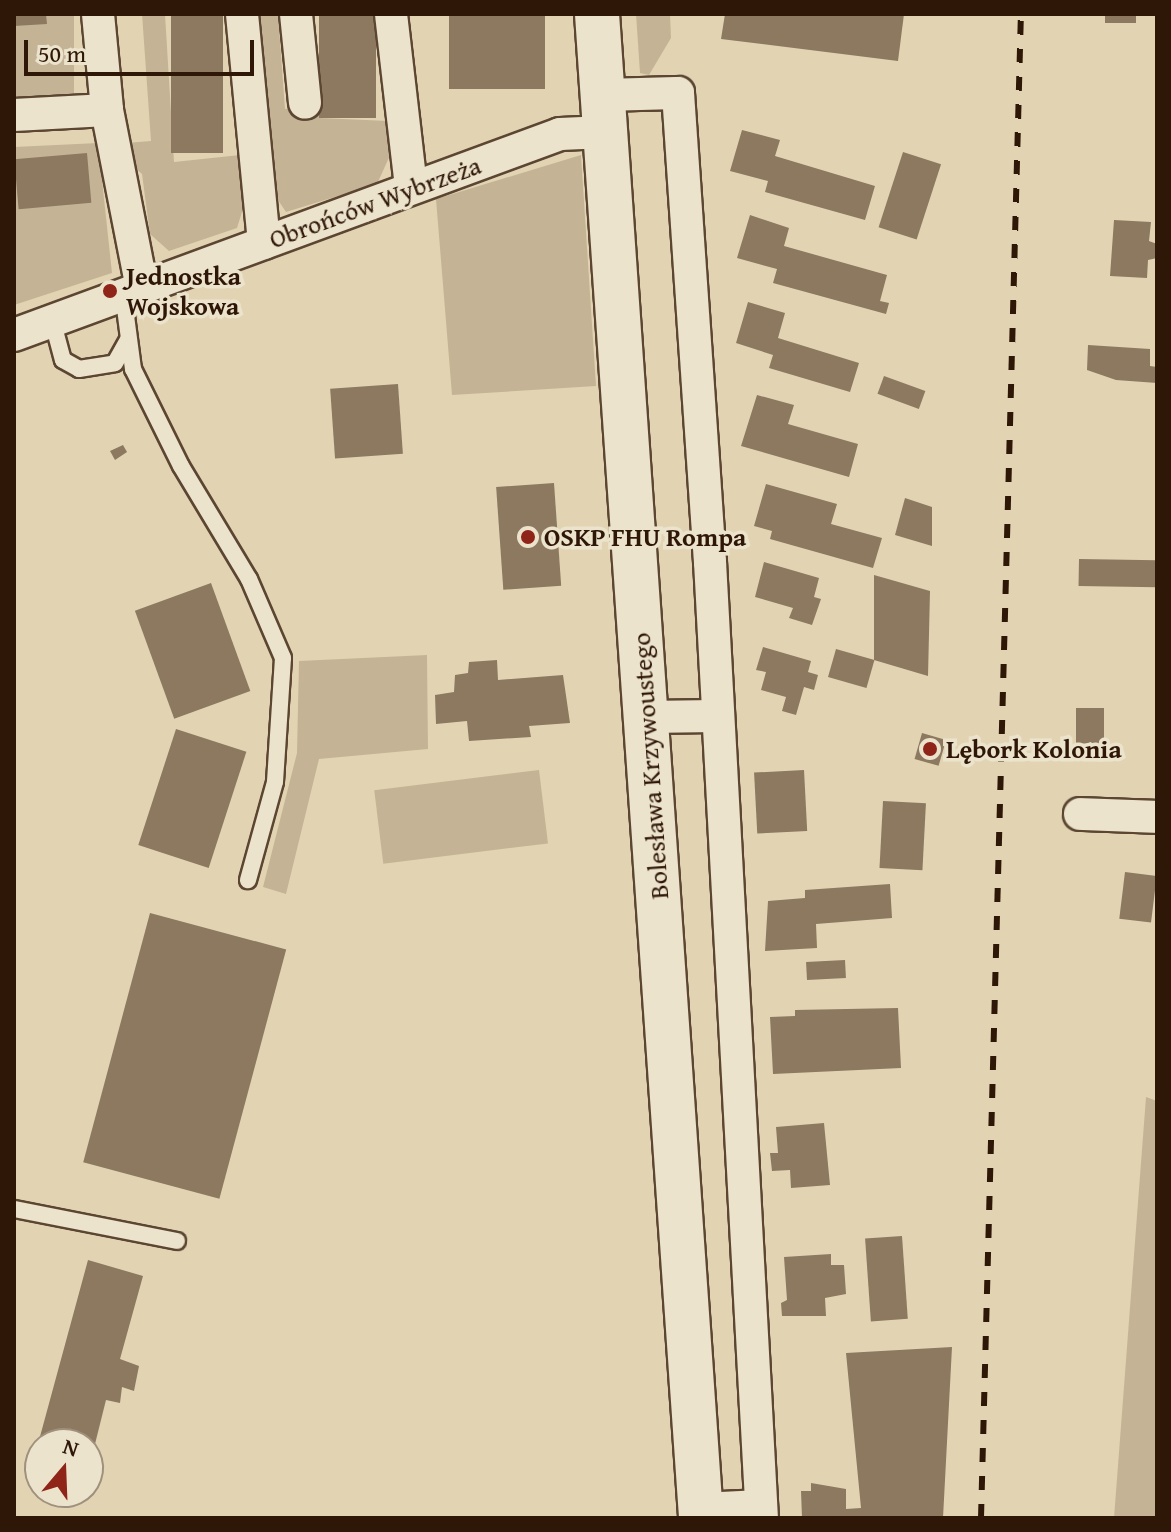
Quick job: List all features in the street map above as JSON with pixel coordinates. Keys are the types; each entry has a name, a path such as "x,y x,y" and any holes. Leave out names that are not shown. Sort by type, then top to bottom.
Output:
{"main road":[{"name":"Bolesława Krzywoustego","path":"597,14 701,1514"}],"street":[{"path":"98,14 107,110 132,289"},
{"path":"242,14 264,243"},
{"path":"296,14 305,103"},
{"path":"391,14 411,187"},
{"name":"Obrońców Wybrzeża","path":"14,335 53,323 132,289 560,134 603,113 678,93 716,716"},
{"path":"14,115 107,110"},
{"path":"646,717 716,716 762,1512 701,1514"},
{"path":"1080,814 1157,817"}],"lane":[{"path":"132,289 128,340 133,369 181,466 249,579 283,658 275,782 248,880"},
{"path":"53,323 63,360 79,369 115,363 128,340"},
{"path":"14,1209 177,1241"}],"shaded area":[{"path":"14,14 74,14 74,97 14,97"},
{"path":"142,14 165,14 174,162 240,155 246,199 237,228 169,251 150,234 142,174 131,164 126,143 151,141"},
{"path":"252,14 278,14 285,109 317,105 320,118 389,121 392,151 377,184 286,212 266,182"},
{"path":"636,14 670,14 671,38 649,75 640,73"},
{"path":"98,143 112,273 14,305 14,147"},
{"path":"581,155 596,386 452,395 436,199"},
{"path":"427,655 428,749 319,759 286,894 263,887 297,753 299,661"},
{"path":"539,770 548,843 383,864 374,790"},
{"path":"1146,1097 1157,1101 1157,1518 1114,1518"}],"building":[{"path":"14,14 46,14 47,24 14,26"},
{"path":"171,14 223,14 223,153 171,153"},
{"path":"319,14 376,14 376,118 319,118"},
{"path":"449,14 545,14 545,89 449,89"},
{"path":"725,14 904,14 898,61 721,39"},
{"path":"1105,14 1136,14 1136,23 1105,23"},
{"path":"742,130 780,140 775,156 875,186 865,220 765,192 768,181 730,171"},
{"path":"903,152 941,164 917,239 879,227"},
{"path":"87,153 91,203 19,209 14,159"},
{"path":"750,215 789,228 784,246 887,275 880,301 889,303 886,314 773,283 777,269 737,258"},
{"path":"1114,220 1151,222 1149,241 1157,244 1157,258 1148,260 1147,278 1110,276"},
{"path":"748,302 785,313 778,338 859,363 850,392 769,368 773,355 736,343"},
{"path":"1088,345 1150,349 1150,366 1157,367 1157,383 1116,380 1087,370"},
{"path":"884,376 925,391 919,409 878,394"},
{"path":"398,384 403,454 335,459 330,389"},
{"path":"757,395 794,405 788,424 858,444 849,477 741,446"},
{"path":"123,445 127,452 115,460 110,451"},
{"name":"OSKP FHU Rompa","path":"554,483 561,586 503,590 496,487"},
{"path":"766,484 837,504 831,524 882,538 873,568 770,539 772,531 754,526"},
{"path":"905,498 932,507 932,546 895,535"},
{"path":"1079,559 1157,560 1157,587 1079,586"},
{"path":"764,562 819,578 814,597 821,599 812,625 789,618 793,608 755,597"},
{"path":"874,575 930,591 928,676 874,660"},
{"path":"211,583 250,691 174,719 135,611"},
{"path":"763,647 811,661 808,672 818,675 814,690 804,687 796,715 782,711 786,697 761,690 766,672 756,670"},
{"path":"836,649 874,660 866,688 828,677"},
{"path":"497,660 498,680 563,675 570,723 529,726 531,737 469,741 467,721 436,724 435,695 454,692 455,675 468,673 469,662"},
{"path":"1076,708 1104,708 1104,749 1076,749"},
{"path":"176,729 246,752 209,868 138,845"},
{"name":"Lębork Kolonia","path":"922,733 946,740 939,766 915,759"},
{"path":"804,770 807,831 757,834 754,773"},
{"path":"883,801 926,803 922,870 879,868"},
{"path":"1125,872 1157,876 1151,923 1119,919"},
{"path":"890,884 892,918 816,924 817,948 765,951 768,901 805,898 805,890"},
{"path":"150,913 286,949 219,1199 83,1162"},
{"path":"845,960 846,978 807,980 806,962"},
{"path":"898,1008 901,1068 773,1074 770,1017 795,1016 795,1010"},
{"path":"824,1123 830,1185 791,1188 790,1170 772,1171 770,1153 778,1153 776,1127"},
{"path":"902,1236 908,1319 871,1321 865,1239"},
{"path":"831,1254 831,1265 844,1265 846,1294 825,1298 826,1316 782,1316 781,1303 787,1300 784,1257"},
{"path":"88,1260 143,1276 120,1359 139,1366 134,1391 122,1387 120,1403 106,1400 99,1428 42,1428"},
{"path":"952,1347 943,1518 802,1518 801,1491 811,1491 811,1483 846,1489 846,1509 861,1508 846,1353"}],"railway":[{"path":"981,1518 1021,14"}],"place":[{"name":"Jednostka Wojskowa","path":"110,291"},
{"name":"OSKP FHU Rompa","path":"528,537"},
{"name":"Lębork Kolonia","path":"930,749"}]}
